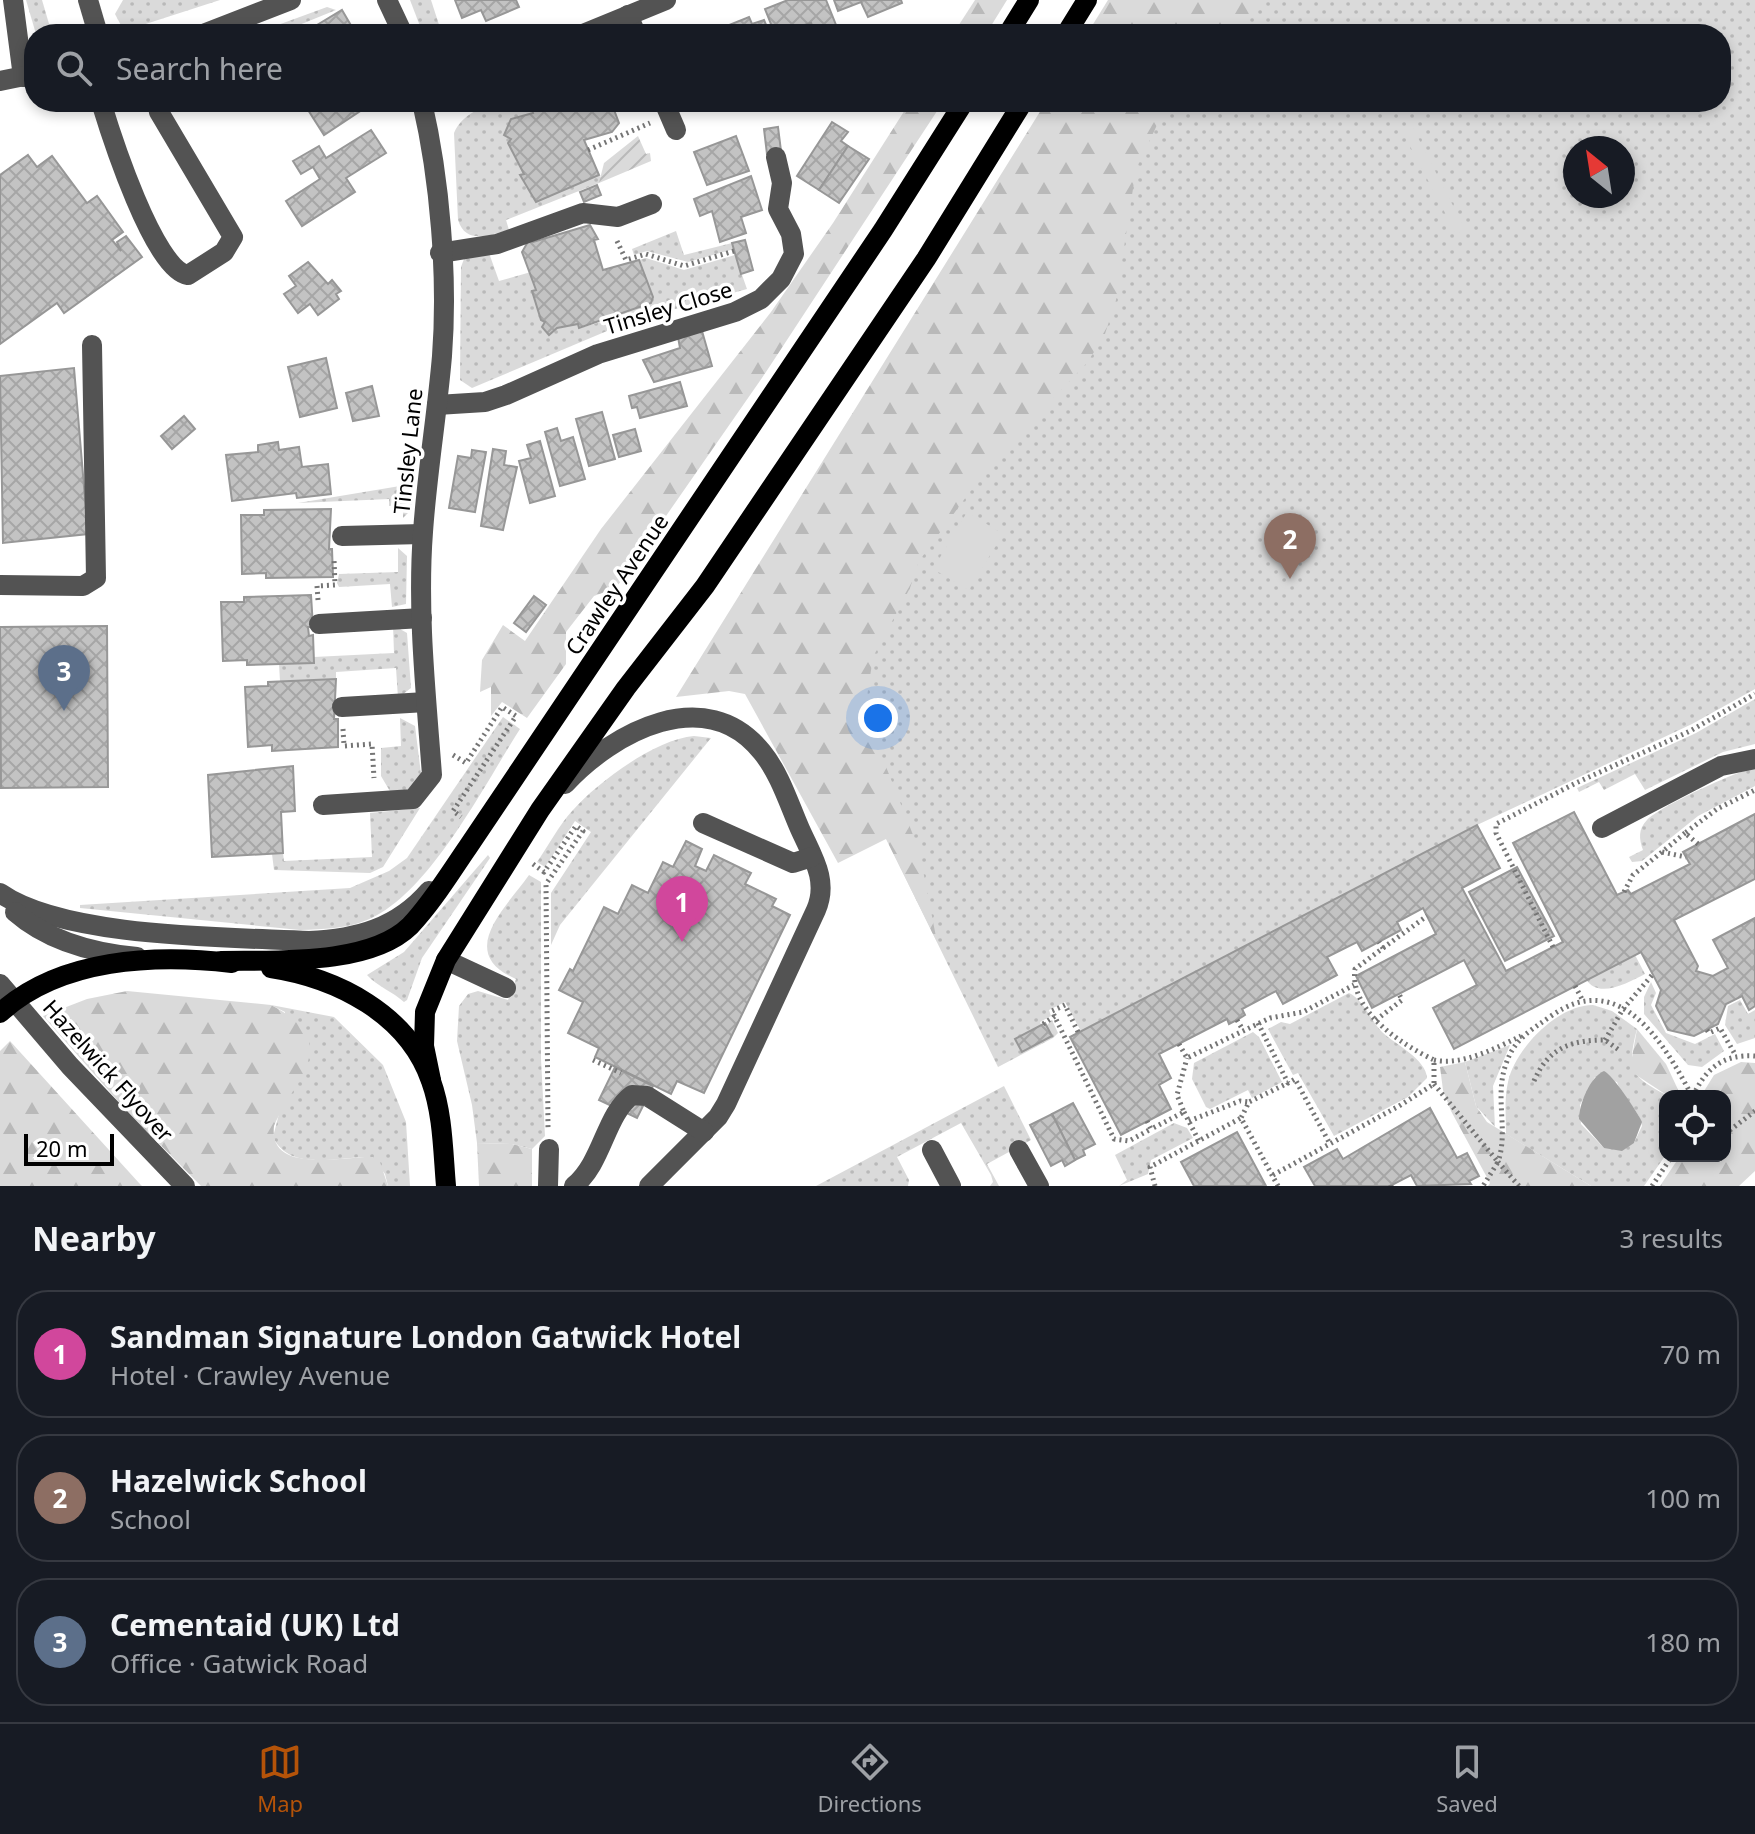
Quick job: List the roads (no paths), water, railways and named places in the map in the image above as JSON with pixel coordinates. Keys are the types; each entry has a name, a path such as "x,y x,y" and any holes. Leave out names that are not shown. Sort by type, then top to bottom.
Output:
{"main road":[{"path":"1014,24 1029,0"},
{"path":"1072,24 1087,0"},
{"name":"Crawley Avenue","path":"221,961 328,956 385,941 410,926 468,847 883,230 958,112"},
{"path":"446,1186 440,1120 424,1046 425,1012 446,960 540,810 626,688 705,586 926,259 1017,112"},
{"path":"0,1013 25,995 69,975 124,962 161,959 221,961 310,975 356,996 400,1031 431,1080"}],"street":[{"path":"13,0 24,56"},
{"path":"88,0 95,24"},
{"path":"229,24 291,0"},
{"path":"387,0 398,24"},
{"path":"632,24 666,0"},
{"path":"0,81 24,77"},
{"path":"104,112 121,163 149,225 172,266 188,275 227,249 233,233 159,112"},
{"name":"Tinsley Lane","path":"323,805 413,799 432,775 422,618 422,534 443,334 433,161 424,112"},
{"name":"Tinsley Close","path":"437,405 485,402 598,354 735,312 761,299 781,279 794,254 791,234 778,209 782,183 776,157"},
{"path":"440,253 497,244 583,213 622,216 652,204"},
{"path":"0,585 83,586 96,578 92,345"},
{"path":"338,540 422,534"},
{"path":"319,624 422,618"},
{"path":"342,712 426,702"},
{"path":"540,810 574,774 614,742 668,720 706,718 734,729 763,753 815,863 823,887 816,910 726,1104 704,1132 649,1186"},
{"path":"1602,828 1721,766 1755,759"},
{"path":"703,823 793,863 815,863"},
{"path":"0,893 24,908 66,922 201,934 337,940 371,932 401,917 416,905 468,847"},
{"path":"0,899 33,926 72,944 119,955 161,959"},
{"path":"446,960 506,988"},
{"name":"Hazelwick Flyover","path":"0,984 70,1066 185,1186"},
{"path":"574,1186 594,1163 621,1106 632,1095 647,1096 704,1132"},
{"path":"548,1186 549,1149"},
{"path":"932,1150 951,1186"},
{"path":"1019,1150 1039,1186"}],"place":[{"name":"Hazelwick School","path":"1290,579"},
{"name":"Cementaid (UK) Ltd","path":"64,711"},
{"name":"Sandman Signature London Gatwick Hotel","path":"682,942"}]}
